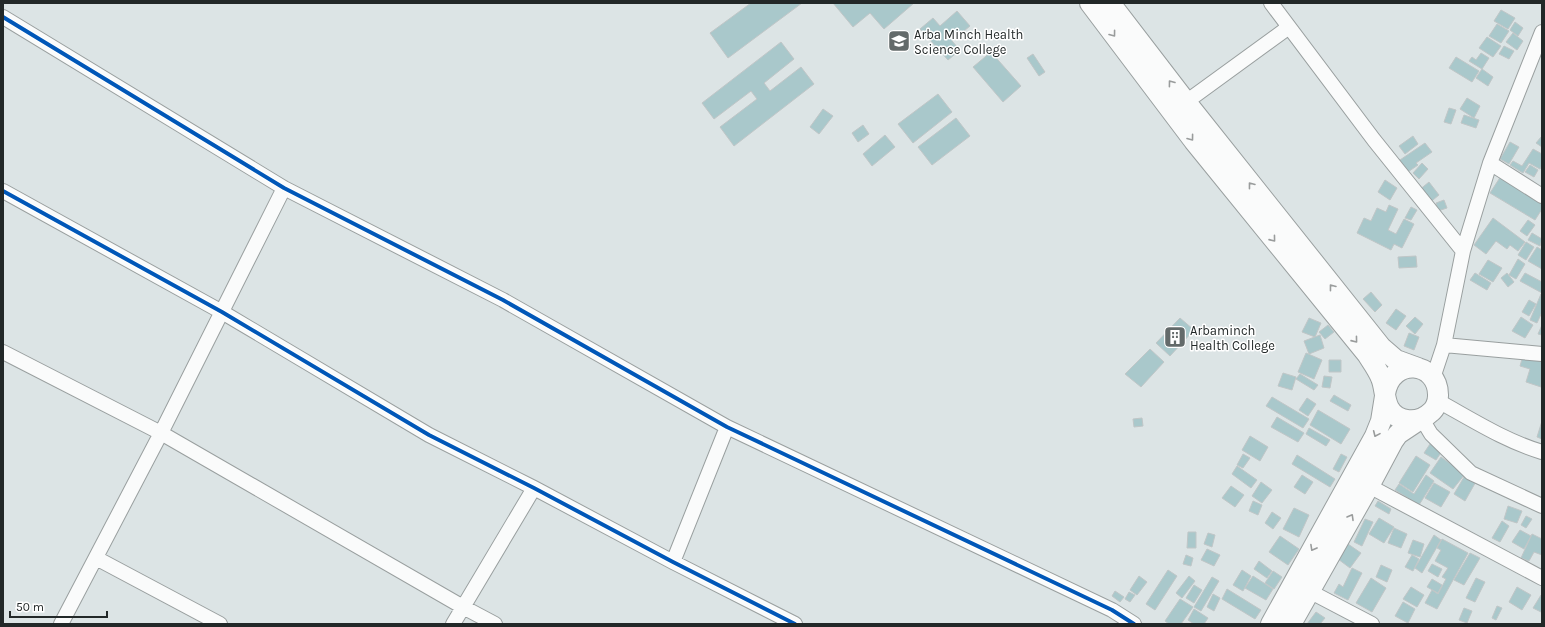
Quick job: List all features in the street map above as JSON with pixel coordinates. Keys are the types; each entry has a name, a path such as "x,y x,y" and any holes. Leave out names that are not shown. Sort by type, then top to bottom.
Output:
{"main road":[{"path":"1090,3 1194,141 1367,354 1379,372 1389,408 1396,416 1408,421 1421,419"},
{"path":"1110,3 1380,348 1396,360 1427,373 1438,389 1438,401 1432,412 1398,434 1393,441 1291,624"},
{"path":"1272,624 1375,436 1381,422 1386,386 1390,378 1396,372 1408,368 1427,373"}],"street":[{"path":"1271,3 1374,140 1463,251"},
{"path":"3,17 284,188 503,300 728,427 1105,606 1134,624"},
{"path":"1186,102 1289,27"},
{"path":"1427,373 1444,345 1463,251 1490,163 1542,32"},
{"path":"1490,163 1542,196"},
{"path":"61,624 161,433 284,188"},
{"path":"3,191 222,312 429,435 795,624"},
{"path":"1444,345 1542,354"},
{"path":"3,352 161,433 495,624"},
{"path":"1438,401 1486,428 1528,448 1542,452"},
{"path":"1421,419 1431,434 1471,473 1542,506"},
{"path":"673,562 728,427"},
{"path":"1369,486 1542,578"},
{"path":"453,624 534,488"},
{"path":"96,558 220,624"},
{"path":"1309,590 1372,624"}],"building":[{"path":"751,3 802,3 728,58 710,33"},
{"path":"833,3 914,3 884,29 870,13 853,27"},
{"path":"1501,10 1515,18 1508,29 1494,21"},
{"path":"957,11 970,26 952,41 960,50 948,60 920,29 933,18 940,26"},
{"path":"1515,22 1523,28 1518,36 1510,30"},
{"path":"1497,24 1509,31 1501,43 1489,36"},
{"path":"1513,33 1523,41 1517,50 1506,42"},
{"path":"1487,37 1501,46 1493,57 1479,48"},
{"path":"781,42 794,59 764,83 770,91 801,67 814,84 734,146 720,127 757,99 751,91 714,119 702,103"},
{"path":"1504,46 1514,51 1509,59 1499,54"},
{"path":"991,52 1021,86 1003,102 973,67"},
{"path":"1481,53 1489,58 1482,69 1469,61 1472,57 1476,60"},
{"path":"1033,54 1045,72 1039,76 1027,58"},
{"path":"1456,57 1479,71 1472,82 1449,68"},
{"path":"1482,69 1493,77 1488,86 1476,78"},
{"path":"938,94 952,112 913,143 898,124"},
{"path":"1467,98 1480,106 1474,118 1460,109"},
{"path":"1449,108 1456,110 1451,124 1444,122"},
{"path":"823,109 833,116 819,134 810,127"},
{"path":"1464,115 1479,120 1476,128 1461,123"},
{"path":"956,118 970,136 932,165 918,147"},
{"path":"863,125 869,134 858,142 852,133"},
{"path":"885,135 895,147 872,166 863,154"},
{"path":"1413,136 1418,144 1405,154 1399,146"},
{"path":"1541,137 1542,138 1542,147 1536,143"},
{"path":"1510,142 1519,147 1509,164 1500,159"},
{"path":"1425,143 1432,152 1416,163 1418,165 1405,174 1397,162"},
{"path":"1533,149 1542,154 1542,165 1540,169 1529,163 1523,173 1510,165 1513,161 1522,166"},
{"path":"1422,163 1428,169 1419,179 1413,173"},
{"path":"1530,165 1538,170 1534,177 1525,172"},
{"path":"1501,176 1542,200 1542,209 1535,220 1490,193"},
{"path":"1385,180 1397,188 1390,200 1378,192"},
{"path":"1429,182 1439,195 1428,204 1418,191"},
{"path":"1444,200 1447,208 1438,211 1436,203"},
{"path":"1389,205 1398,209 1388,230 1396,234 1404,219 1414,224 1402,248 1394,244 1391,250 1357,233 1364,218 1371,221 1377,208 1386,212"},
{"path":"1411,207 1417,210 1411,220 1405,218"},
{"path":"1493,218 1525,242 1518,251 1510,245 1507,249 1496,241 1486,254 1474,245"},
{"path":"1528,220 1535,225 1527,236 1520,231"},
{"path":"1532,233 1542,239 1540,246 1528,240"},
{"path":"1526,242 1534,247 1526,260 1518,255"},
{"path":"1537,247 1542,250 1542,269 1528,261"},
{"path":"1416,256 1417,267 1399,268 1398,257"},
{"path":"1518,259 1525,264 1516,279 1509,275"},
{"path":"1488,260 1502,268 1493,282 1479,274"},
{"path":"1475,273 1491,283 1487,290 1470,280"},
{"path":"1507,273 1514,282 1508,287 1501,278"},
{"path":"1525,273 1542,282 1542,293 1520,281"},
{"path":"1371,292 1382,305 1375,312 1363,299"},
{"path":"1541,294 1542,312 1537,323 1530,320"},
{"path":"1529,300 1536,304 1529,316 1522,312"},
{"path":"1396,309 1406,316 1396,330 1386,323"},
{"path":"1415,317 1423,324 1415,334 1406,326"},
{"path":"1521,317 1533,325 1525,338 1512,331"},
{"name":"Arbaminch Health College","path":"1180,318 1194,330 1170,356 1156,343"},
{"path":"1309,318 1321,323 1315,337 1302,332"},
{"path":"1328,325 1334,332 1325,339 1319,332"},
{"path":"1542,325 1542,335 1538,334"},
{"path":"1409,333 1419,337 1414,350 1404,346"},
{"path":"1320,335 1324,348 1309,354 1304,341"},
{"path":"1150,349 1164,362 1141,387 1125,374"},
{"path":"1306,353 1322,360 1314,379 1298,372"},
{"path":"1523,356 1542,362 1541,387 1526,382 1530,369 1520,366"},
{"path":"1329,360 1341,360 1341,372 1329,372"},
{"path":"1283,373 1296,377 1292,390 1278,386"},
{"path":"1300,374 1318,385 1314,390 1296,379"},
{"path":"1324,376 1332,377 1330,388 1322,387"},
{"path":"1334,395 1351,405 1348,411 1330,401"},
{"path":"1272,397 1309,419 1303,428 1266,406"},
{"path":"1307,398 1316,404 1308,416 1299,410"},
{"path":"1318,410 1350,429 1341,444 1310,425"},
{"path":"1277,417 1304,433 1298,442 1271,427"},
{"path":"1142,418 1143,426 1134,427 1133,419"},
{"path":"1542,421 1542,439 1537,437"},
{"path":"1309,428 1330,440 1326,446 1306,434"},
{"path":"1250,436 1268,447 1260,461 1242,450"},
{"path":"1430,444 1442,451 1436,460 1424,453"},
{"path":"1243,454 1250,458 1243,468 1237,465"},
{"path":"1341,454 1347,457 1339,472 1333,469"},
{"path":"1297,455 1335,479 1330,487 1292,464"},
{"path":"1416,456 1430,465 1413,492 1399,483"},
{"path":"1441,457 1465,474 1453,489 1430,473"},
{"path":"1237,466 1257,480 1251,488 1232,474"},
{"path":"1467,472 1478,478 1465,501 1454,494"},
{"path":"1302,475 1313,482 1305,494 1294,487"},
{"path":"1426,475 1434,481 1419,505 1395,490 1399,484 1414,494"},
{"path":"1261,482 1272,490 1262,503 1252,496"},
{"path":"1434,483 1450,492 1441,507 1425,498"},
{"path":"1231,486 1244,495 1235,507 1222,498"},
{"path":"1253,501 1262,505 1258,515 1249,511"},
{"path":"1378,501 1391,509 1389,514 1375,506"},
{"path":"1508,506 1522,511 1517,523 1504,519"},
{"path":"1294,508 1309,515 1299,537 1283,529"},
{"path":"1272,512 1281,518 1273,529 1265,523"},
{"path":"1526,516 1532,519 1526,528 1521,525"},
{"path":"1379,518 1394,527 1384,543 1369,534"},
{"path":"1365,519 1373,522 1362,546 1354,542"},
{"path":"1502,521 1509,526 1500,542 1492,538"},
{"path":"1394,528 1407,534 1401,548 1388,543"},
{"path":"1520,530 1531,536 1524,549 1512,542"},
{"path":"1188,532 1196,532 1196,548 1187,548"},
{"path":"1208,533 1215,535 1212,547 1204,544"},
{"path":"1532,534 1542,539 1542,555 1534,552 1529,561 1521,558"},
{"path":"1434,535 1441,540 1422,573 1415,568"},
{"path":"1280,536 1299,549 1288,565 1269,552"},
{"path":"1442,539 1468,553 1437,609 1425,603 1432,590 1438,594 1446,579 1442,577 1448,568 1435,561 1441,550 1437,548"},
{"path":"1413,540 1424,544 1420,557 1408,553"},
{"path":"1348,544 1361,553 1350,568 1338,559"},
{"path":"1207,549 1220,555 1214,566 1201,560"},
{"path":"1470,553 1480,558 1464,585 1454,580"},
{"path":"1186,555 1193,558 1191,566 1183,564"},
{"path":"1412,555 1419,559 1413,571 1405,567"},
{"path":"1259,561 1272,571 1267,578 1254,569"},
{"path":"1432,564 1442,569 1438,577 1428,571"},
{"path":"1381,565 1392,570 1387,582 1376,577"},
{"path":"1352,568 1362,573 1348,600 1334,593 1339,584 1343,587"},
{"path":"1168,570 1177,576 1155,610 1146,604"},
{"path":"1242,570 1251,576 1243,591 1233,585"},
{"path":"1273,571 1282,577 1274,589 1265,583"},
{"path":"1139,576 1147,582 1137,595 1130,590"},
{"path":"1189,576 1195,581 1182,598 1176,593"},
{"path":"1253,576 1273,589 1266,600 1245,588"},
{"path":"1212,577 1219,581 1201,611 1194,607"},
{"path":"1371,578 1386,588 1372,612 1356,603"},
{"path":"1476,578 1485,582 1475,602 1466,598"},
{"path":"1432,579 1442,585 1438,593 1427,587"},
{"path":"1194,585 1202,590 1194,603 1186,598"},
{"path":"1411,587 1424,595 1417,607 1403,599"},
{"path":"1517,587 1531,595 1522,610 1509,602"},
{"path":"1227,589 1261,610 1255,619 1222,599"},
{"path":"1115,591 1124,597 1120,602 1112,596"},
{"path":"1129,592 1135,595 1130,602 1125,599"},
{"path":"1213,594 1220,598 1214,611 1207,607"},
{"path":"1541,595 1542,610 1541,612 1533,608"},
{"path":"1180,599 1193,607 1181,624 1169,624 1165,621"},
{"path":"1403,602 1415,609 1408,623 1395,616"},
{"path":"1497,606 1502,608 1496,620 1492,618"},
{"path":"1464,608 1472,611 1467,623 1459,620"},
{"path":"1194,609 1208,618 1204,624 1194,624 1188,620"},
{"path":"1316,612 1325,618 1320,624 1307,624"}],"cycle path":[{"path":"3,17 284,188 503,300 727,427 1112,610 1134,624"},
{"path":"3,191 222,312 429,435 795,624"}],"place":[{"name":"Arba Minch Health Science College","path":"899,41"},
{"name":"Arbaminch Health College","path":"1175,337"}]}
